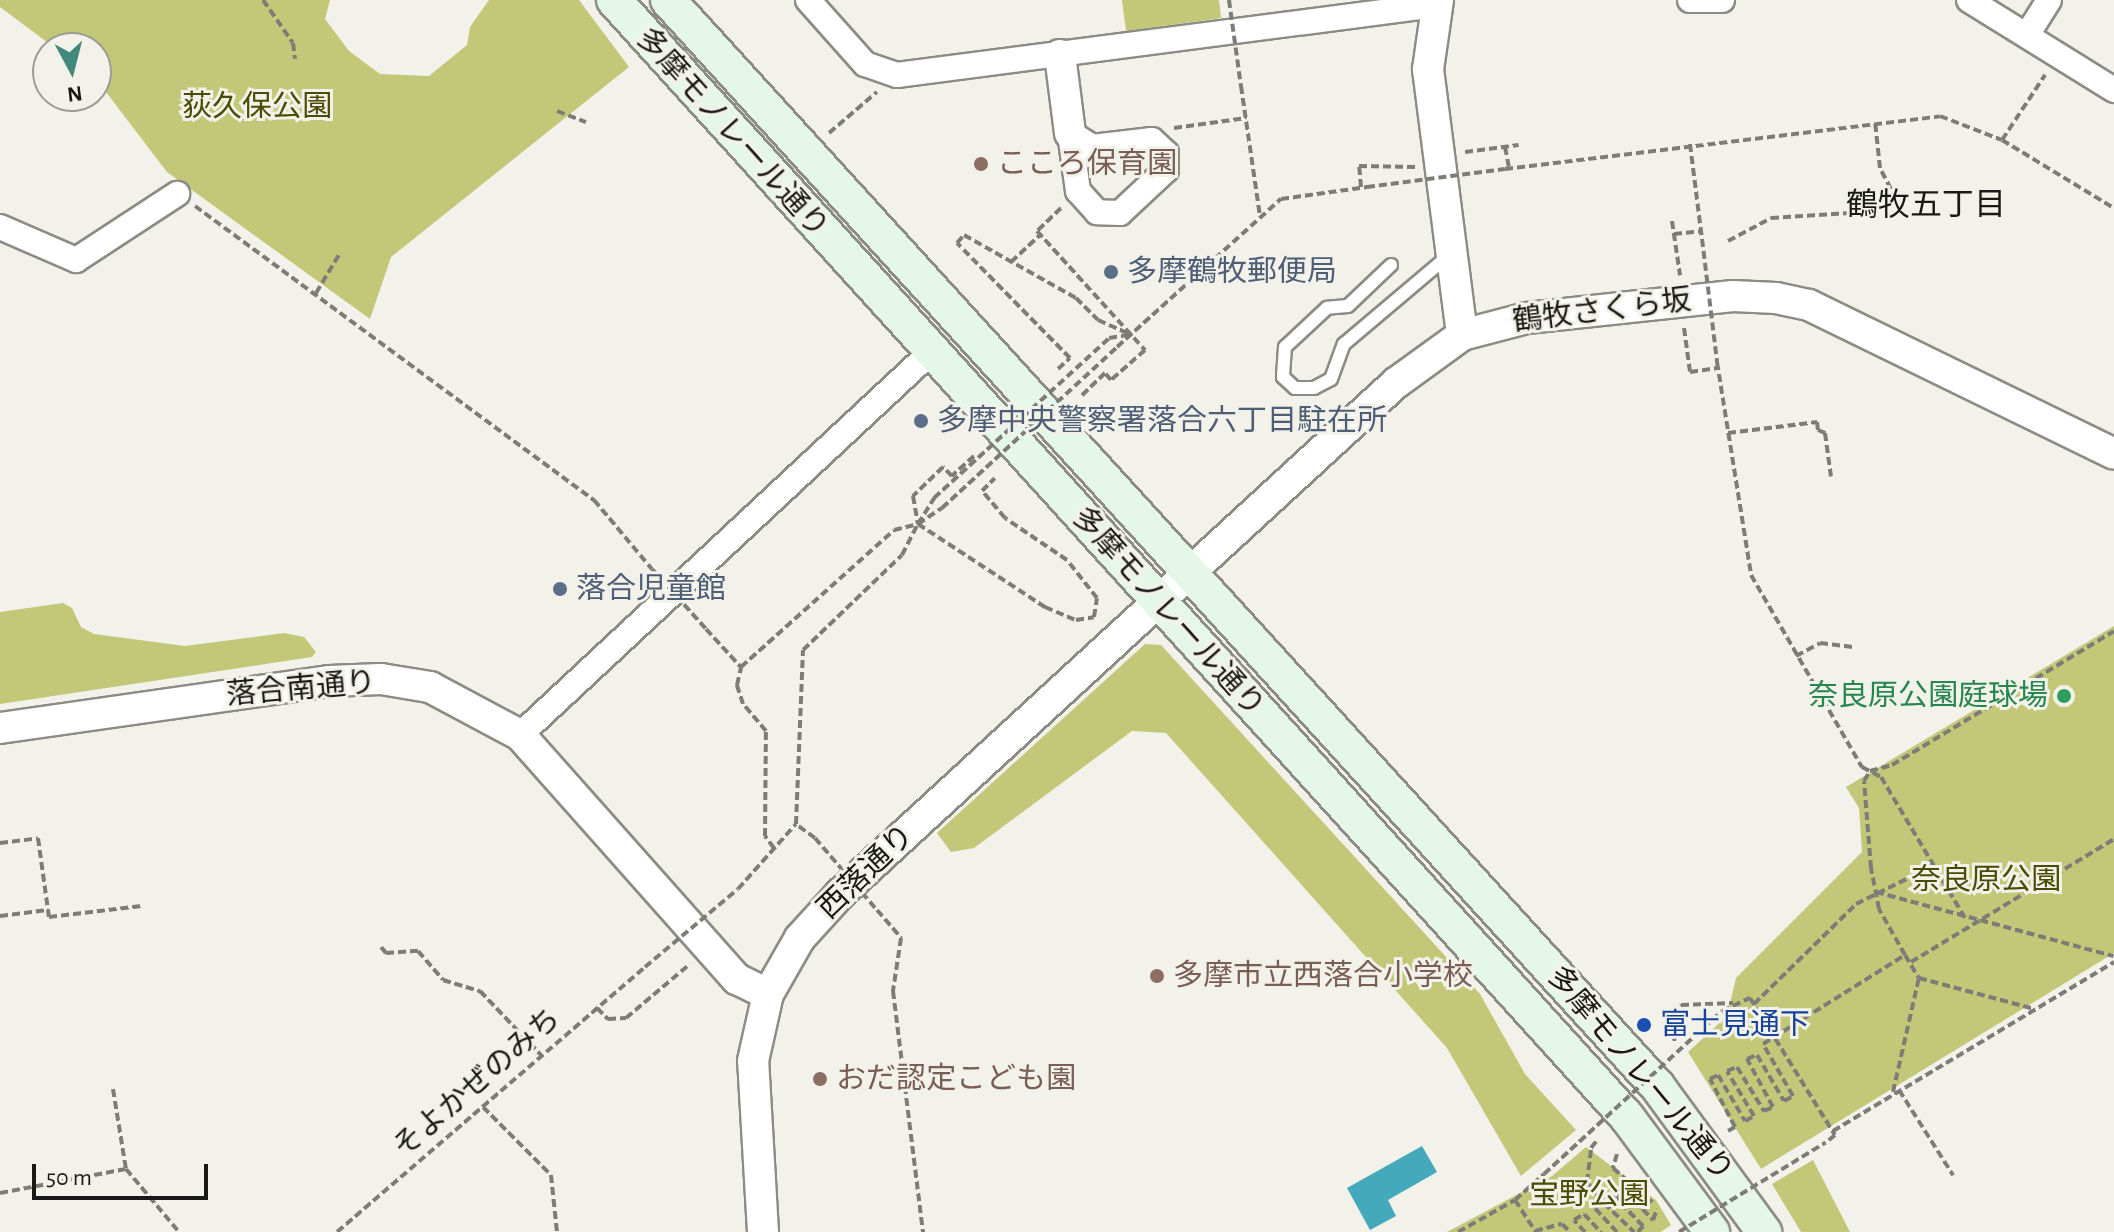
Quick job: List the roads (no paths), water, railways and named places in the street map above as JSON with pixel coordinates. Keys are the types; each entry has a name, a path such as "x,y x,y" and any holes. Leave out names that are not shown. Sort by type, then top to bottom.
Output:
{"main road":[{"name":"多摩モノレール通り","path":"614,0 930,353 1627,1117 1712,1232"},
{"name":"多摩モノレール通り","path":"668,0 1658,1087 1764,1232"}],"street":[{"path":"808,0 865,64 897,75 1437,3 1428,69 1462,335"},
{"path":"1690,0 1722,0"},
{"path":"1969,0 2114,90"},
{"path":"2027,35 2049,0"},
{"path":"1060,55 1082,140 1075,167 1078,191 1097,212 1120,213 1166,170 1161,145 1152,140 1082,140"},
{"path":"0,227 76,260 177,194"},
{"name":"鶴牧さくら坂","path":"1158,602 1416,365 1462,335 1527,318 1733,296 1776,298 1809,305 2114,454"},
{"path":"520,735 930,353"},
{"name":"西落通り","path":"763,1232 753,1061 768,994 821,913 1158,602"},
{"name":"落合南通り","path":"0,728 329,681 381,679 430,687 520,735 737,979 768,994"}],"lane":[{"path":"1391,265 1348,306 1327,308 1285,347 1283,377 1295,388 1314,388 1331,379 1344,344 1451,254"}],"water":[{"path":"1422,1146 1437,1172 1388,1200 1396,1216 1370,1230 1347,1188"}],"place":[{"name":"こころ保育園","path":"981,164"},
{"name":"多摩鶴牧郵便局","path":"1111,272"},
{"name":"多摩中央警察署落合六丁目駐在所","path":"921,421"},
{"name":"落合児童館","path":"560,589"},
{"name":"奈良原公園庭球場","path":"2064,696"},
{"name":"多摩市立西落合小学校","path":"1157,976"},
{"name":"富士見通下","path":"1644,1025"},
{"name":"おだ認定こども園","path":"820,1079"}],"district":[{"name":"鶴牧五丁目","path":"1926,205"}],"park label":[{"name":"荻久保公園","path":"257,107"},
{"name":"奈良原公園","path":"1986,880"},
{"name":"宝野公園","path":"1589,1195"}]}
